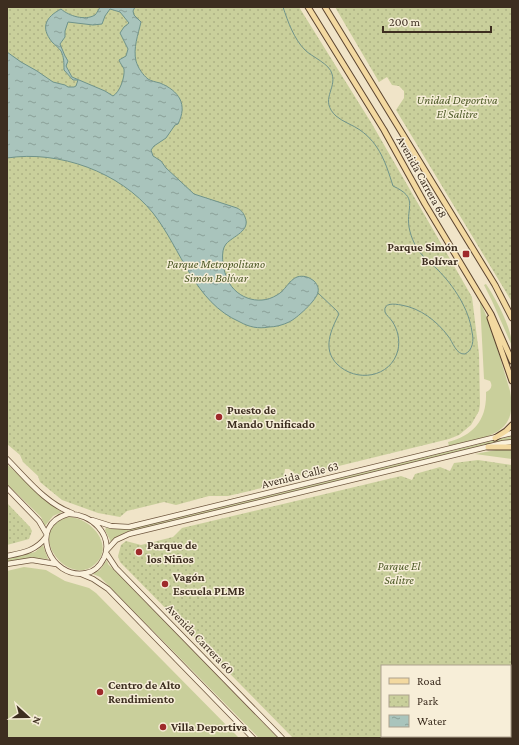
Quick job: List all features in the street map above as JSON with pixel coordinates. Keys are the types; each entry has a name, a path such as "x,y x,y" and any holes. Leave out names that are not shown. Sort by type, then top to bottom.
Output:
{"main road":[{"name":"Avenida Carrera 68","path":"308,7 384,130 425,204 486,305 512,360"},
{"name":"Avenida Carrera 68","path":"325,7 495,285 512,318"},
{"path":"486,305 512,382"},
{"path":"495,438 512,425"},
{"name":"Avenida Calle 63","path":"92,520 117,527 129,527 512,433"},
{"name":"Avenida Calle 63","path":"106,552 116,540 129,534 512,442"},
{"path":"488,447 512,447"},
{"path":"7,459 49,500 65,510 92,520 99,528 106,542 106,552 102,563 89,573 82,574"},
{"path":"350,473 351,480"},
{"path":"7,488 39,521 46,535 47,547 57,564"},
{"path":"7,556 31,550 40,545 50,526 57,518 68,514 75,514"},
{"name":"Avenida Carrera 60","path":"106,552 116,568 282,738"},
{"path":"7,564 32,560 57,564 69,572 82,574 93,579 108,589 253,738"}],"green space":[{"name":"Parque Metropolitano Simón Bolívar","path":"7,7 299,7 372,124 472,297 479,354 480,404 479,411 471,425 459,435 449,439 298,476 289,469 285,469 283,483 228,496 209,496 176,505 164,502 127,511 120,517 98,513 62,500 40,482 38,476 23,462 20,455 7,444"},
{"name":"Unidad Deportiva El Salitre","path":"335,7 512,7 512,302 396,110 404,98 404,91 399,86 392,85 387,77 379,82"},
{"path":"486,284 499,305 509,331 512,346 484,285"},
{"path":"480,301 491,327 510,391 511,406 509,418 504,427 496,433 449,446 448,442 465,435 477,425 484,411 486,392 491,386 490,381 484,379"},
{"path":"512,436 512,439 126,532 111,542 105,530 106,528 129,529 166,521"},
{"path":"496,450 512,450 512,459 475,454"},
{"name":"Parque El Salitre","path":"478,460 512,465 512,738 293,738 120,562 118,556 121,545 126,541 141,545 173,537 182,528 401,476 412,480 415,474 440,467 450,471 454,463"},
{"path":"7,464 46,501 62,512 53,516 45,526 41,517 7,484"},
{"path":"7,503 30,527 32,531 29,539 7,545"},
{"path":"69,517 86,522 93,528 102,542 103,550 100,558 94,565 83,570 72,569 62,563 54,554 50,544 50,533 56,523"},
{"path":"43,545 48,559 32,558 7,562 7,559 35,552"},
{"path":"107,560 108,564 278,738 259,738 100,577 93,574 100,570"},
{"name":"Centro de Alto Rendimiento","path":"24,567 46,570 65,581 89,588 96,593 238,737 7,738 7,571"}],"water":[{"path":"100,7 135,7 133,11 134,15 141,22 135,51 138,66 148,79 167,86 177,94 182,104 181,117 178,124 175,125 166,138 154,146 151,150 153,156 161,161 166,168 194,194 237,208 242,211 244,215 246,226 226,244 223,251 225,273 234,290 247,298 262,300 280,293 294,278 297,277 308,277 317,285 318,292 314,300 306,309 292,320 276,326 257,328 243,324 224,313 211,302 190,274 163,227 153,213 124,186 106,175 87,167 47,157 27,156 7,158 7,52 53,82 68,87 74,87 76,86 78,80 73,80 64,70 62,53 48,37 46,32 46,23 52,15 61,9 73,16 87,18 95,15","holes":["110,9 120,12 129,23 120,33 128,49 126,56 119,60 124,69 124,76 120,88 113,96 72,77 66,66 68,61 60,44 65,37 68,22 93,25 102,24"]}],"waterway":[{"path":"283,7 292,30 301,46 331,70 333,79 329,100 331,110 336,116 360,130 373,142 385,162 393,186 401,190 409,199 409,227 416,247 421,254 437,269 460,298 468,315 473,338 470,350 465,354 459,352 444,330 428,316 415,309 390,304 386,307 385,312 394,324 399,339 399,346 394,359 388,367 381,372 372,375 354,374 345,370 332,358 329,339 339,314 318,293"}],"place":[{"name":"Parque Simón Bolívar","path":"466,254"},
{"name":"Puesto de Mando Unificado","path":"219,417"},
{"name":"Parque de los Niños","path":"139,552"},
{"name":"Vagón Escuela PLMB","path":"165,584"},
{"name":"Centro de Alto Rendimiento","path":"100,692"},
{"name":"Villa Deportiva","path":"163,727"}]}
